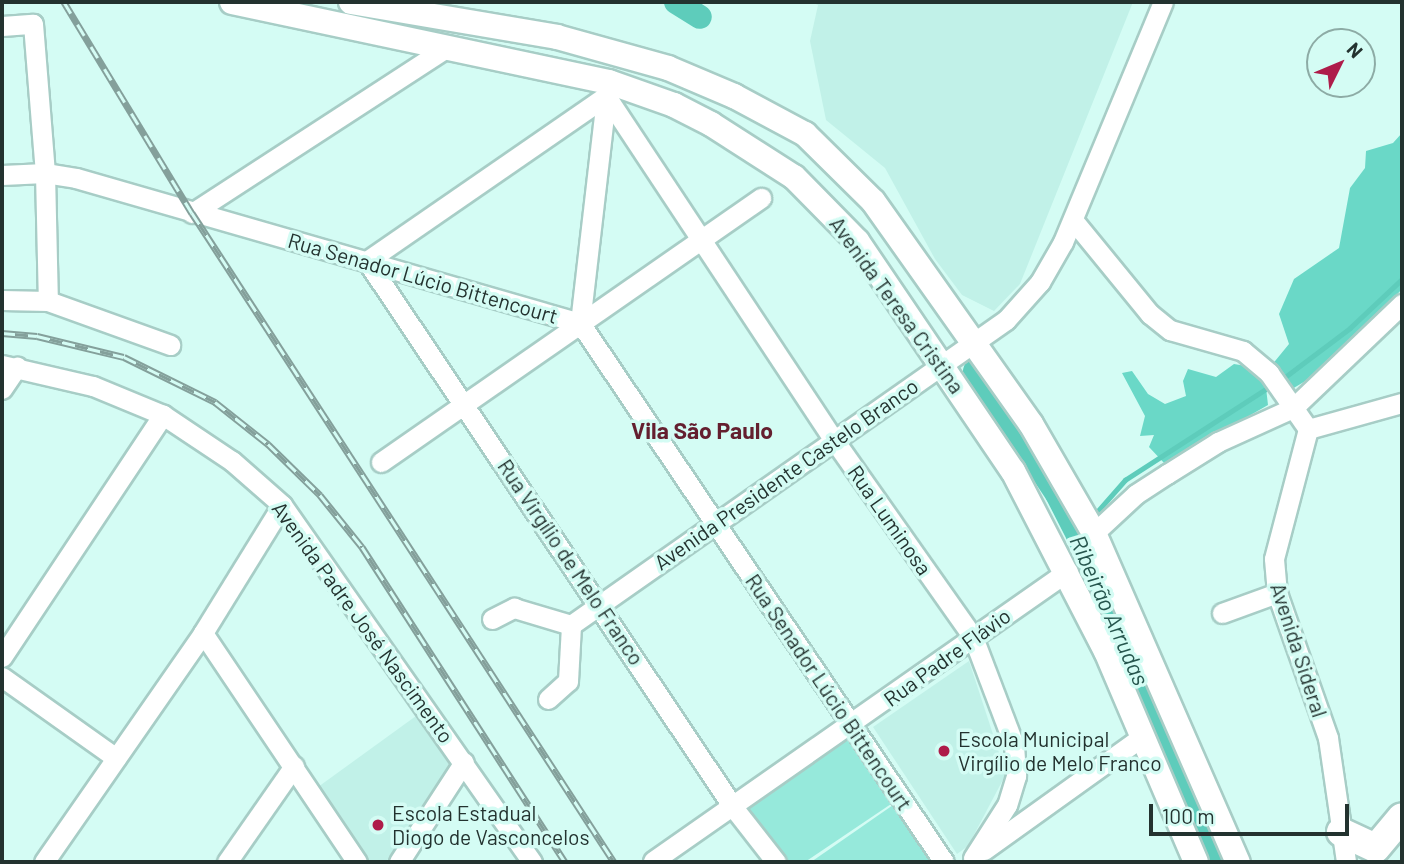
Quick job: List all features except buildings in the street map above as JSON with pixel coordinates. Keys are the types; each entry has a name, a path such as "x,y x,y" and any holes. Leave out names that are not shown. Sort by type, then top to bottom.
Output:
{"highway":[{"path":"1341,832 1376,848 1402,817"}],"main road":[{"name":"Avenida Teresa Cristina","path":"232,2 446,48 683,110 794,177 856,241 1013,471 1068,571 1196,862"},
{"name":"Avenida Teresa Cristina","path":"351,2 569,40 668,68 734,96 805,134 873,201 1031,424 1094,533 1238,862"},
{"path":"569,40 607,89 643,68 668,68"}],"street":[{"name":"Avenida Presidente Castelo Branco","path":"571,625 714,522 1006,320 1040,282 1073,220 1163,2"},
{"path":"2,26 33,24 45,173 48,301"},
{"path":"191,213 446,48"},
{"path":"367,261 607,89"},
{"path":"580,323 607,89"},
{"name":"Rua Luminosa","path":"607,89 700,241 834,440 973,637 1014,746 1017,776 1007,805 970,860"},
{"name":"Rua Senador Lúcio Bittencourt","path":"2,175 45,173 76,178 580,323 944,862"},
{"path":"381,462 463,401 761,198"},
{"path":"1073,220 1150,314 1170,330 1243,351 1269,373 1308,429 1402,403"},
{"name":"Rua Virgílio de Melo Franco","path":"367,261 600,604 733,807 776,862"},
{"path":"2,300 48,301 170,345"},
{"path":"1094,533 1136,494 1167,474 1218,442 1293,408 1402,304"},
{"path":"2,389 9,366"},
{"name":"Avenida Padre José Nascimento","path":"9,366 93,386 163,415 232,461 282,505 464,762 531,862"},
{"path":"2,657 163,415"},
{"name":"Avenida Sideral","path":"1308,429 1274,559 1277,593 1328,738 1346,862"},
{"path":"44,862 203,633 282,505"},
{"name":"Rua Padre Flávio","path":"653,861 851,726 1068,571"},
{"path":"1222,613 1277,593"},
{"path":"492,619 514,608 571,625 568,681 548,699"},
{"path":"203,633 357,862"},
{"path":"2,677 116,758"},
{"path":"970,860 1142,737"},
{"path":"399,862 464,762"},
{"path":"227,862 294,766"}],"shaded area":[{"path":"811,2 1133,2 1020,284 994,311 962,295 935,259 885,168 826,120 810,41 818,5"},
{"name":"Escola Municipal Virgílio de Melo Franco","path":"969,661 1006,774 968,846 957,854 873,727"},
{"name":"Escola Estadual Diogo de Vasconcelos","path":"416,716 453,770 386,862 369,862 318,787"}],"green space":[{"path":"1402,133 1402,289 1334,364 1287,392 1271,366 1289,344 1279,314 1294,279 1339,248 1350,188 1365,168 1366,151 1393,143"},
{"path":"1234,364 1252,367 1265,379 1268,405 1165,464 1149,447 1154,435 1140,436 1145,416 1122,373 1132,371 1148,394 1165,404 1186,396 1183,381 1188,369 1216,377"},
{"path":"849,736 894,802 805,862 783,862 740,808"},
{"path":"896,803 939,862 811,862"}],"waterway":[{"name":"Ribeirão Arrudas","path":"676,2 700,17"},
{"path":"1281,380 1350,328 1402,279"},
{"name":"Ribeirão Arrudas","path":"975,371 1057,494 1078,535 1221,862"},
{"path":"1096,513 1125,480 1269,387"}],"railway":[{"path":"64,2 192,213 614,862"},
{"path":"2,333 37,336 124,357 215,402 268,444 320,495 362,547 565,862"}],"place":[{"name":"Escola Municipal Virgílio de Melo Franco","path":"944,751"},
{"name":"Escola Estadual Diogo de Vasconcelos","path":"378,825"}],"district":[{"name":"Vila São Paulo","path":"702,430"}]}
